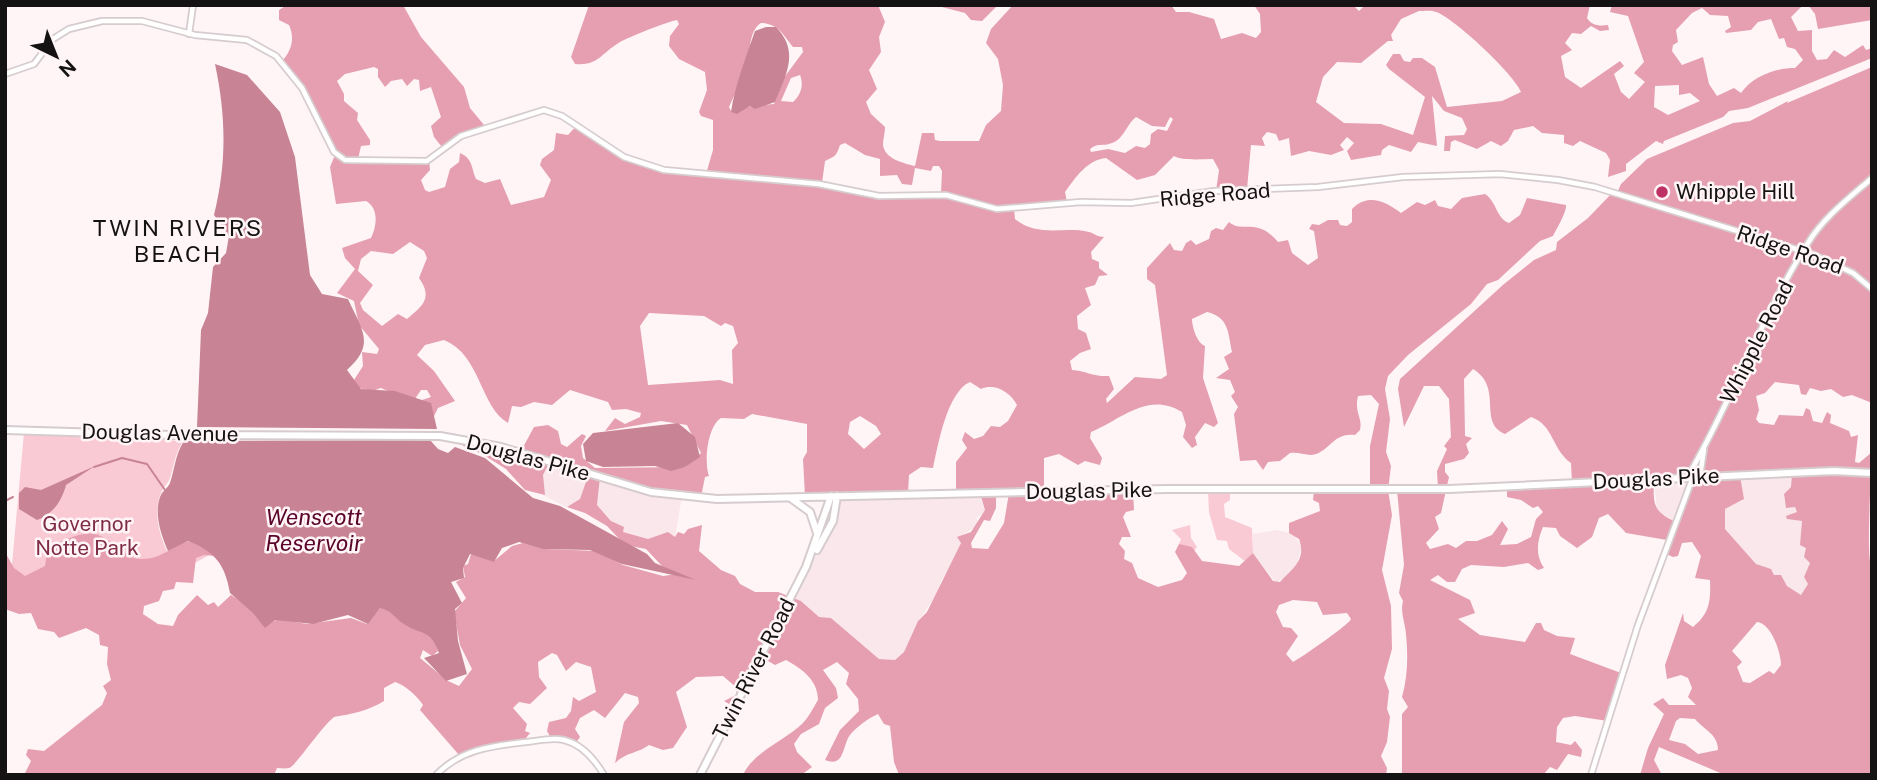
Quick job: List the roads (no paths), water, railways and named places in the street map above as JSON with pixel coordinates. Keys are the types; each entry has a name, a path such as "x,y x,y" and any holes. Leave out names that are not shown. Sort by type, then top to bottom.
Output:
{"main road":[{"name":"Douglas Avenue","path":"5,430 315,435"},
{"name":"Douglas Pike","path":"315,435 468,440 661,494 717,499 1167,489 1422,489 1834,471 1872,473"},
{"name":"Twin River Road","path":"808,564 824,510 834,496"},
{"name":"Twin River Road","path":"699,775 833,521 834,496"},
{"path":"780,497 797,501 810,512 816,525 817,541"}],"street":[{"path":"5,74 34,64 53,39 81,24 142,21 189,34 193,5"},
{"name":"Ridge Road","path":"189,34 247,40 276,56 302,88 334,152 345,160 427,161 455,139 539,111 555,113 616,153 663,170 819,184 880,196 946,195 1004,209 1081,202 1131,203 1214,191 1318,187 1384,178 1500,174 1584,184 1803,251 1847,270 1872,289"},
{"name":"Whipple Road","path":"1591,775 1638,625 1693,477 1701,469 1704,449 1760,330 1803,251 1832,213 1872,178"},
{"path":"436,775 450,762 485,747 553,739 567,741 586,752 604,775"}],"water":[{"path":"776,27 788,45 789,63 775,102 755,109 750,106 737,114 731,112 755,31"},
{"path":"215,64 247,75 280,112 295,157 310,275 322,294 348,299 364,336 361,352 347,370 361,389 395,391 431,403 437,429 197,427 201,330 208,313 213,267 226,253 229,236 214,215 224,139"},
{"path":"678,423 695,437 700,457 685,467 671,471 655,466 603,467 586,461 583,444 593,433"},
{"name":"Wenscott Reservoir","path":"430,440 438,449 448,453 455,447 485,458 533,498 560,506 647,554 655,563 696,580 622,564 590,550 543,549 519,542 502,548 494,562 470,554 463,568 464,578 451,582 462,603 455,609 458,641 467,674 446,681 424,658 439,653 429,636 410,628 388,611 380,608 368,624 348,615 313,624 275,620 265,628 253,613 230,593 222,567 212,555 188,541 168,551 165,545 159,524 158,504 170,483 184,441"},
{"path":"95,466 66,485 56,507 42,518 37,520 19,509 19,493 25,487 41,490"}],"waterway":[{"path":"94,467 122,458 147,464 165,490"},
{"path":"5,501 13,497"}],"place":[{"name":"Whipple Hill","path":"1662,192"}],"district":[{"name":"TWIN RIVERS BEACH","path":"178,241"}],"park label":[{"name":"Governor Notte Park","path":"87,536"}]}
